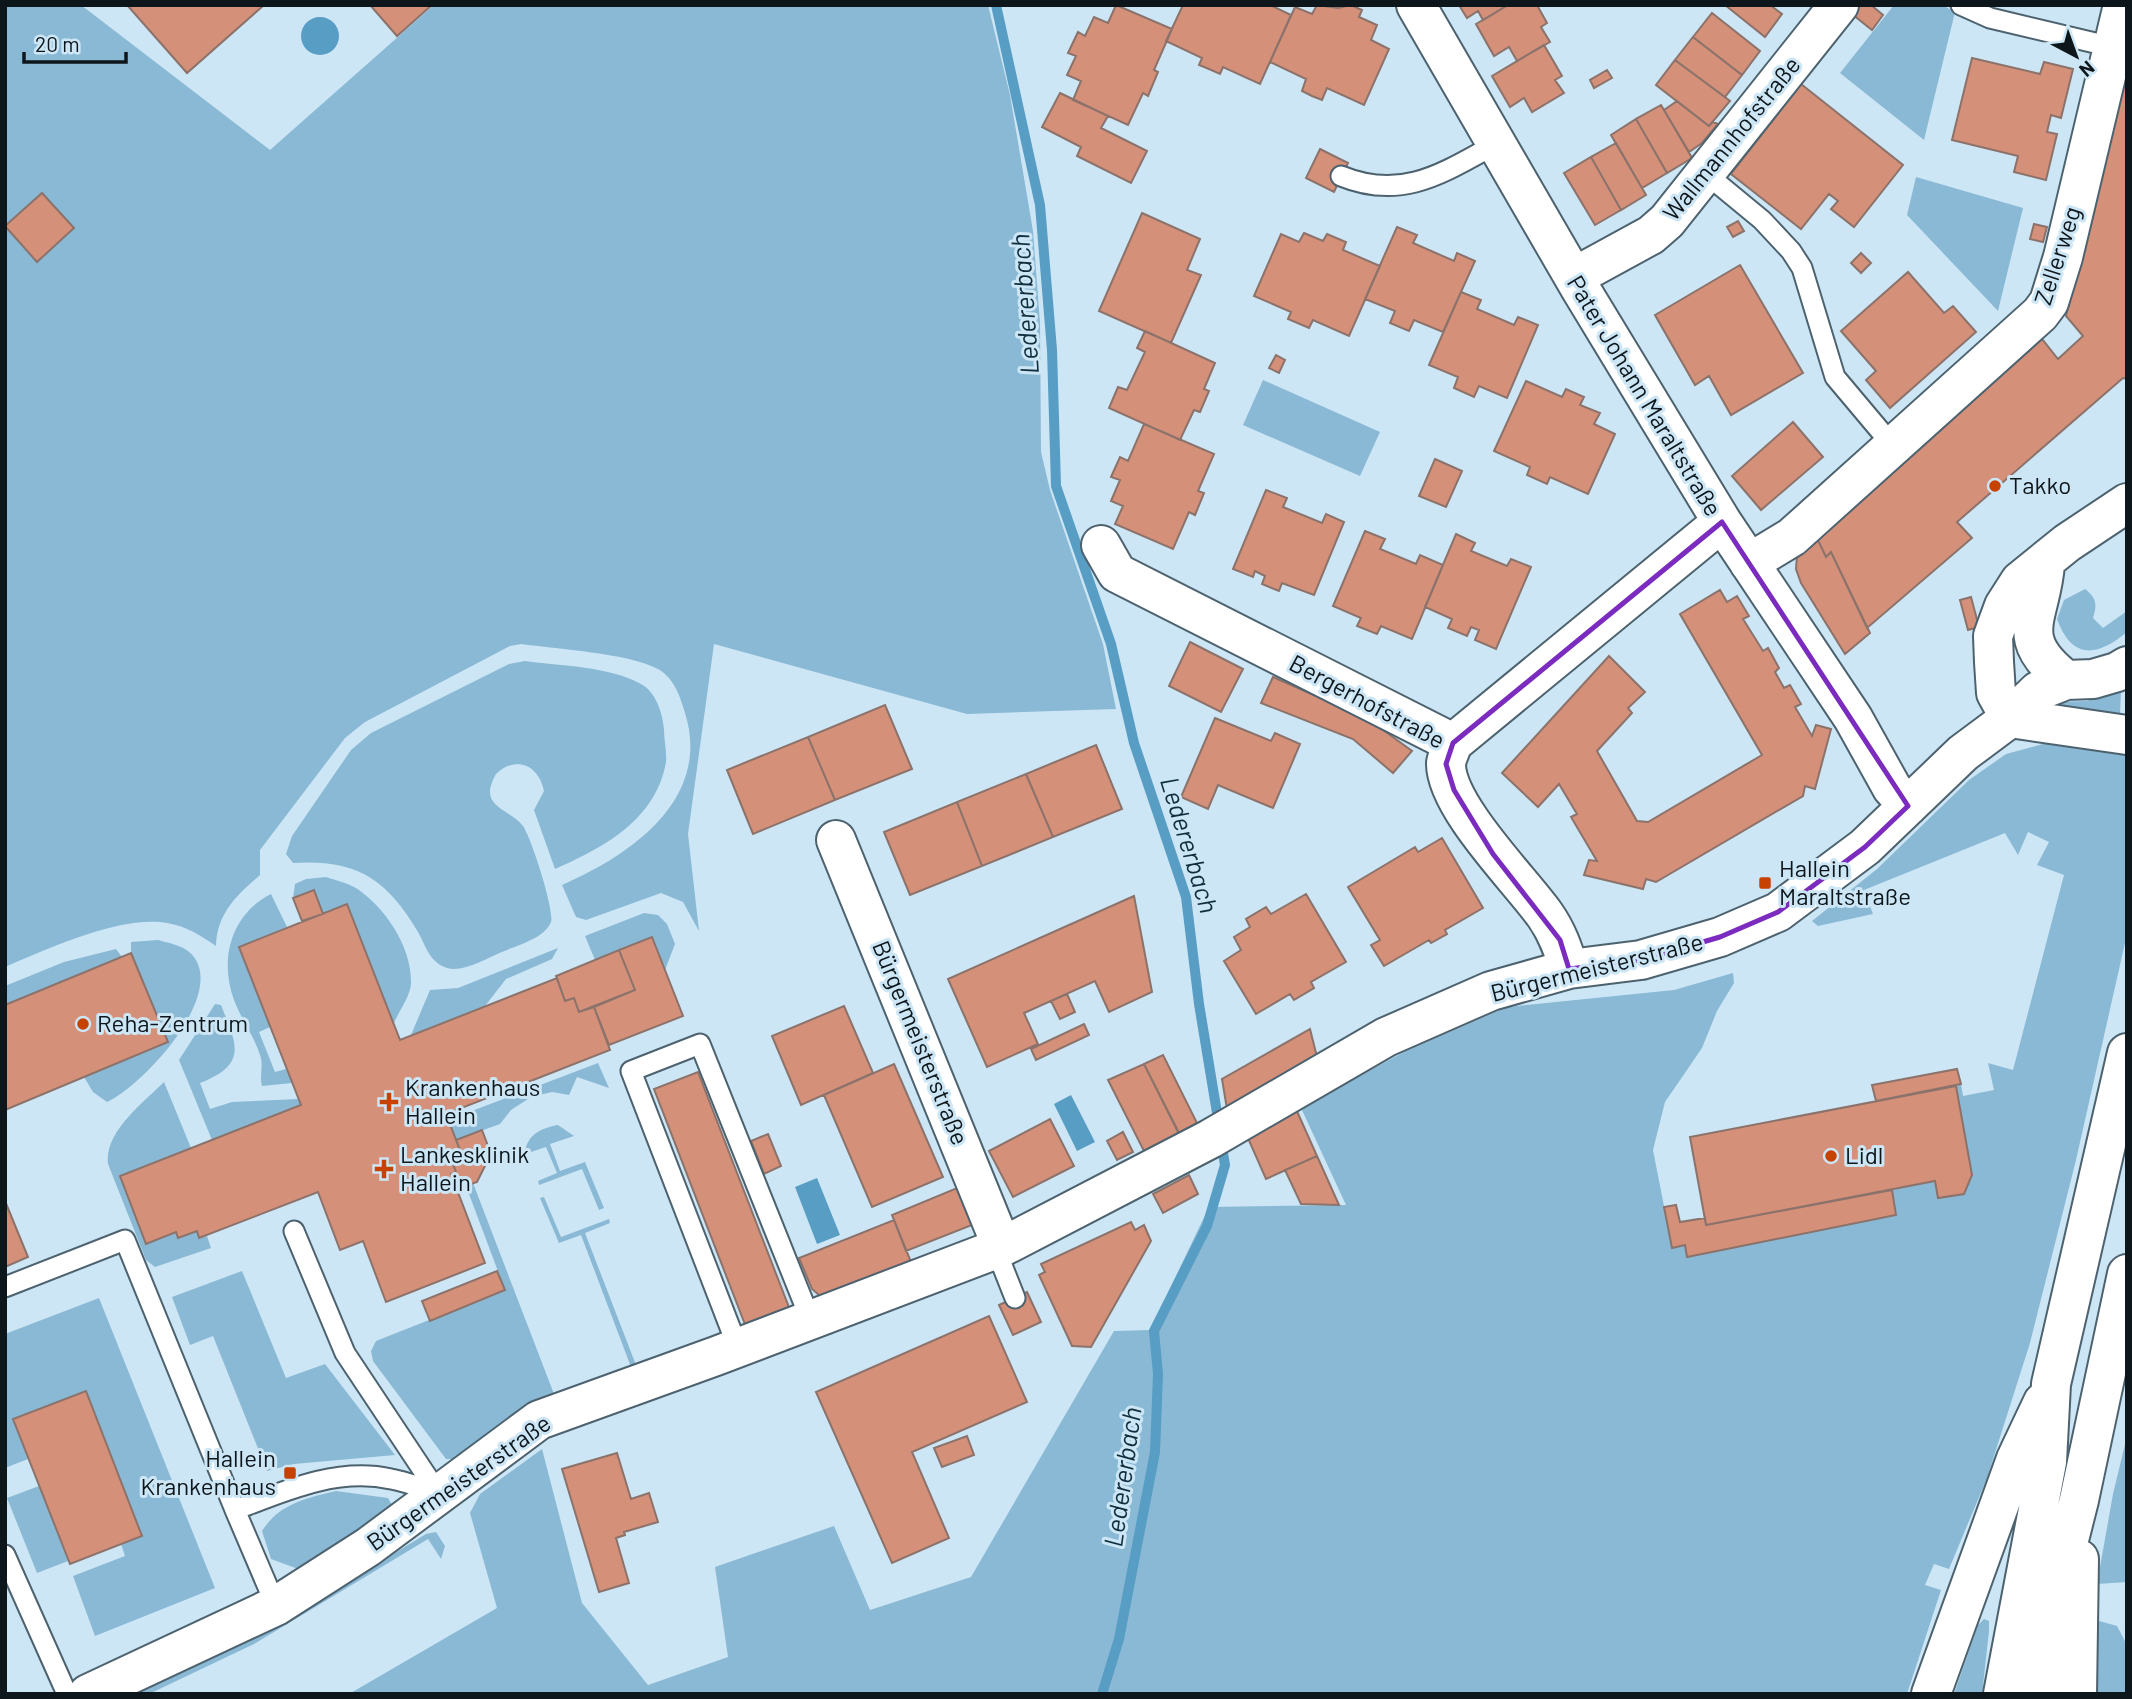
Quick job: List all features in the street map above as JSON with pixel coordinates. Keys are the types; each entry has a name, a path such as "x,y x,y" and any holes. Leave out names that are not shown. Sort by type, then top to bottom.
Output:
{"main road":[{"name":"Pater Johann Maraltstraße","path":"1416,5 1574,277 1721,522 1453,743"},
{"name":"Wallmannhofstraße","path":"1574,277 1651,235 1667,221 1839,5"},
{"name":"Zellerweg","path":"1749,563 1792,537 2014,341 2049,302 2063,257 2123,5"},
{"path":"2127,503 2067,543 2045,564 2020,581 2004,606 1993,636 1996,693 2010,718 2127,735"},
{"path":"1721,522 1853,719 1892,788 1908,806"},
{"name":"Bergerhofstraße","path":"1101,545 1117,573 1453,743 1446,764 1454,790 1493,855 1545,915 1560,940 1569,969"},
{"path":"2045,564 2043,592 2033,612 2032,634 2037,650 2051,668 2066,680"},
{"name":"Bürgermeisterstraße","path":"88,1694 276,1606 368,1547 539,1420 999,1249 1222,1131 1386,1037 1491,991 1569,969 1641,960 1720,937 1778,912 1865,847 1963,753 2010,718 2038,691 2066,680 2093,679 2127,666"},
{"name":"Bürgermeisterstraße","path":"836,840 999,1249"},
{"path":"2003,1694 2048,1462 2051,1384 2127,1053"},
{"path":"2039,1694 2044,1639 2079,1500 2127,1274"},
{"path":"1931,1694 2016,1459 2051,1384"},
{"path":"2077,1694 2079,1500"}],"lane":[{"path":"1961,5 1990,18 2112,47"},
{"path":"1341,176 1365,186 1384,188 1414,184 1448,170 1496,144"},
{"path":"1705,173 1762,220 1791,251 1802,268 1835,377 1893,446"},
{"path":"738,1348 631,1071 701,1044 811,1321"},
{"path":"294,1231 345,1353 438,1493"},
{"path":"5,1287 125,1240 276,1606"},
{"path":"999,1249 1015,1298"},
{"path":"235,1510 297,1486 333,1477 389,1478 438,1493"},
{"path":"5,1555 67,1694"}],"highlighted area":[{"path":"1722,522 1908,806 1865,847 1778,912 1720,937 1641,960 1569,969 1560,940 1493,854 1454,790 1446,764 1453,743 1465,730"}],"shaded area":[{"path":"5,5 81,5 270,150 434,5 988,5 1010,95 1033,231 1040,323 1041,452 1050,490 1103,644 1116,709 967,714 714,644 688,834 699,931 683,902 661,893 586,920 576,917 562,885 614,858 660,820 676,797 687,772 690,744 685,713 668,677 645,664 591,652 521,644 510,646 365,722 345,738 260,850 260,875 224,914 216,946 180,926 148,922 84,935 5,967"},
{"path":"1894,5 1942,5 1955,12 1924,140 1840,73"},
{"path":"320,17 333,23 339,36 333,49 320,55 307,49 301,36 307,23"},
{"path":"1916,177 2023,208 1998,311 1907,215"},
{"path":"1263,380 1380,432 1360,476 1243,425"},
{"path":"2085,589 2095,602 2093,618 2103,628 2127,611 2127,632 2096,650 2078,648 2070,642 2057,619 2064,600"},
{"path":"525,661 599,670 641,684 651,692 658,704 662,717 666,762 651,800 639,816 609,841 555,869 534,810 544,791 537,775 532,769 519,764 504,768 496,774 491,785 492,800 517,820 527,833 546,890 551,922 548,928 530,941 467,967 447,968 432,958 406,913 381,885 352,869 335,864 293,863 286,854 292,836 351,750 371,733 509,664"},
{"path":"2121,689 2120,716 2049,706 2050,702 2087,701"},
{"path":"2054,741 2115,746 2127,754 2127,934 2076,1160 2030,1343 1987,1478 1949,1569 1934,1564 1925,1585 1941,1590 1907,1694 349,1694 497,1608 470,1513 480,1494 542,1449 582,1603 648,1685 728,1657 715,1567 834,1526 870,1610 971,1577 1114,1331 1150,1330 1209,1207 1346,1205 1301,1108 1404,1052 1507,1007 1674,990 1733,973 1734,983 1717,1011 1702,1048 1665,1102 1653,1150 1672,1247 1685,1245 1687,1256 1896,1215 1892,1190 1935,1181 1938,1198 1963,1194 1972,1174 1956,1086 1961,1084 1963,1096 1994,1090 1988,1063 2013,1070 2064,875 2037,865 2049,842 2028,832 2018,855 2005,833 1864,890 1873,914 1818,926 1812,921 1877,869 1969,780 2006,754"},
{"path":"326,877 352,886 367,896 386,917 402,942 411,983 407,998 394,1023 347,904 323,914 314,890 293,898 295,884 306,879"},
{"path":"271,894 287,927 239,947 270,1027 259,1032 275,1072 286,1069 292,1083 262,1086 260,1055 234,1000 228,969 232,939 238,926 246,913"},
{"path":"644,913 658,915 667,924 675,944 665,970 652,938 595,960 585,936"},
{"path":"158,940 174,944 193,955 201,977 197,998 188,1019 157,1061 122,1093 107,1102 93,1092 84,1077 167,1042 131,953 131,942"},
{"path":"558,948 552,959 506,979 485,1006 411,1035 430,990 458,988"},
{"path":"116,949 122,957 5,1005 5,986 64,962"},
{"path":"215,1004 221,1005 231,1031 234,1052 232,1061 226,1068 200,1083 210,1109 232,1102 298,1099 301,1105 212,1140 179,1060"},
{"path":"598,1063 609,1088 577,1077 569,1095 552,1092 531,1097 511,1110 500,1124 456,1140 448,1120"},
{"path":"164,1082 191,1148 120,1177 146,1244 176,1232 178,1238 197,1231 199,1238 207,1236 211,1248 155,1267 146,1260 108,1164 108,1152 118,1130"},
{"path":"1071,1095 1095,1142 1077,1151 1054,1104"},
{"path":"558,1125 574,1136 550,1144 560,1171 585,1162 604,1208 599,1210 582,1169 539,1185 538,1181 557,1173 546,1147 525,1154 526,1147 531,1137 546,1128"},
{"path":"817,1178 840,1235 817,1244 795,1187"},
{"path":"473,1183 554,1394 456,1459 446,1459 373,1361 371,1351 376,1341 505,1290 466,1186"},
{"path":"544,1197 561,1237 609,1219 610,1223 585,1233 636,1365 631,1367 581,1235 559,1243 540,1198"},
{"path":"242,1271 286,1378 325,1364 395,1455 294,1464 267,1471 213,1336 190,1345 172,1297"},
{"path":"99,1298 215,1588 95,1636 73,1576 125,1556 121,1544 142,1535 86,1391 13,1419 28,1459 5,1468 5,1334"},
{"path":"2127,1436 2127,1582 2097,1584 2113,1494"},
{"path":"39,1486 68,1561 37,1573 7,1498"},
{"path":"336,1491 388,1498 393,1507 301,1570 271,1559 262,1531 269,1522 285,1508 314,1496"},
{"path":"436,1532 445,1546 441,1559 428,1539 254,1644 149,1694 128,1694 252,1639 426,1534"},
{"path":"1984,1619 1989,1621 1989,1631 1982,1694 1954,1694 1978,1625"},
{"path":"2092,1619 2117,1626 2127,1645 2127,1694 2094,1694"}],"building":[{"path":"127,5 264,5 187,73"},
{"path":"370,5 432,5 397,36"},
{"path":"1116,5 1172,29 1154,70 1158,72 1148,96 1143,93 1128,125 1073,100 1081,81 1067,75 1076,56 1068,53 1078,32 1085,36 1094,17 1108,23"},
{"path":"1183,5 1270,5 1291,15 1260,84 1223,67 1220,74 1199,65 1202,58 1166,41"},
{"path":"1317,5 1338,8 1351,5 1362,10 1359,17 1377,25 1371,40 1389,49 1364,105 1327,88 1322,100 1312,96 1302,91 1306,79 1270,62 1295,7 1312,14"},
{"path":"1459,5 1508,5 1483,20 1478,11 1467,18"},
{"path":"1508,5 1537,5 1547,23 1541,27 1550,42 1517,61 1509,47 1494,56 1476,24"},
{"path":"1725,5 1770,5 1782,14 1765,37"},
{"path":"1859,5 1871,5 1883,15 1872,30 1852,14"},
{"path":"1712,13 1760,51 1742,75 1693,37"},
{"path":"1693,37 1742,75 1725,97 1675,60"},
{"path":"1544,45 1562,76 1555,80 1564,93 1532,112 1524,98 1510,107 1492,76"},
{"path":"1972,58 2040,74 2044,62 2073,69 2061,118 2051,115 2047,132 2057,134 2046,180 2014,172 2018,156 1952,140"},
{"path":"1675,60 1730,101 1709,126 1656,85"},
{"path":"1607,70 1612,78 1594,88 1590,80"},
{"path":"2127,71 2127,379 2123,378 1957,522 1972,538 1867,628 1831,552 1826,557 1816,536 2042,339 2058,359 2083,336 2066,316"},
{"path":"1801,84 1903,165 1854,227 1831,209 1838,201 1829,194 1801,229 1731,174"},
{"path":"1060,93 1108,116 1101,128 1147,151 1131,183 1077,156 1081,147 1042,127"},
{"path":"1677,101 1709,126 1713,122 1718,124 1702,143 1689,152 1664,110"},
{"path":"1661,105 1692,158 1667,173 1636,119"},
{"path":"1636,119 1667,173 1642,188 1611,135"},
{"path":"1616,143 1646,195 1621,210 1591,157"},
{"path":"1320,149 1348,163 1334,192 1306,178"},
{"path":"1591,157 1621,210 1595,225 1564,173"},
{"path":"42,193 74,228 37,262 5,226"},
{"path":"1142,213 1200,239 1187,270 1201,275 1171,343 1099,311"},
{"path":"1738,221 1744,231 1733,237 1727,227"},
{"path":"2034,224 2047,227 2043,242 2030,239"},
{"path":"1397,227 1417,235 1413,243 1454,261 1457,253 1475,261 1443,332 1414,320 1409,331 1390,323 1395,311 1365,299"},
{"path":"1304,233 1323,241 1327,234 1346,242 1343,250 1380,266 1349,336 1313,320 1309,328 1288,319 1291,312 1254,296 1281,234 1299,242"},
{"path":"1861,253 1871,263 1861,273 1851,263"},
{"path":"1740,265 1803,373 1731,415 1709,376 1695,385 1655,315"},
{"path":"1908,272 1944,313 1953,306 1976,332 1890,408 1866,380 1876,371 1841,331"},
{"path":"1461,292 1481,300 1477,309 1514,325 1518,317 1538,325 1507,398 1479,386 1474,397 1454,388 1458,377 1429,365"},
{"path":"1145,331 1215,363 1204,389 1209,391 1200,412 1194,410 1180,440 1109,408 1118,387 1127,390 1145,352 1137,348"},
{"path":"1276,355 1285,360 1279,373 1269,368"},
{"path":"1526,381 1562,397 1566,389 1584,397 1580,405 1600,413 1594,424 1615,434 1588,494 1550,477 1547,484 1527,475 1530,467 1494,451"},
{"path":"1793,422 1823,457 1761,510 1732,476"},
{"path":"1144,424 1214,454 1198,491 1204,493 1195,515 1189,512 1173,549 1115,524 1123,506 1111,501 1120,480 1111,477 1120,457 1128,461"},
{"path":"1435,459 1462,471 1446,507 1419,496"},
{"path":"1266,490 1287,498 1283,507 1322,523 1326,514 1344,522 1314,595 1282,583 1279,591 1262,584 1265,576 1255,571 1253,577 1233,569"},
{"path":"1365,531 1385,539 1380,549 1416,564 1420,555 1443,565 1412,639 1381,626 1377,634 1357,626 1361,618 1333,606"},
{"path":"1456,534 1475,543 1471,551 1507,566 1511,559 1531,567 1496,649 1475,640 1479,630 1471,627 1467,636 1448,628 1452,619 1425,607"},
{"path":"1816,536 1826,557 1831,552 1870,633 1845,654 1801,583 1796,569 1797,555"},
{"path":"1720,590 1727,602 1737,596 1749,616 1743,619 1763,651 1768,648 1779,668 1775,672 1784,688 1790,685 1801,704 1795,707 1812,736 1816,725 1831,729 1815,789 1805,786 1803,796 1656,882 1646,879 1643,889 1584,875 1589,860 1597,861 1571,817 1577,814 1559,784 1538,807 1502,773 1609,656 1645,692 1628,708 1632,713 1597,751 1637,821 1648,822 1762,755 1680,614"},
{"path":"1971,597 1979,627 1968,630 1960,600"},
{"path":"1190,642 1243,669 1221,712 1169,686"},
{"path":"1273,677 1368,719 1412,751 1393,773 1353,739 1261,703"},
{"path":"885,705 912,769 835,800 808,737"},
{"path":"1215,718 1271,741 1275,733 1300,744 1273,808 1218,785 1208,809 1181,797"},
{"path":"808,737 835,800 753,834 727,770"},
{"path":"1096,745 1122,809 1053,837 1026,774"},
{"path":"1026,774 1053,837 982,866 957,802"},
{"path":"957,802 982,866 910,895 884,832"},
{"path":"1442,838 1483,908 1445,930 1447,934 1431,943 1429,940 1384,966 1371,945 1380,940 1348,887 1415,847 1418,852"},
{"path":"314,890 323,914 302,921 293,898"},
{"path":"1306,894 1346,962 1311,982 1314,988 1294,1000 1290,994 1256,1014 1224,961 1241,950 1234,937 1250,927 1246,919 1266,907 1271,914"},
{"path":"1134,896 1152,992 1109,1012 1095,981 1024,1013 1038,1044 987,1067 948,979"},
{"name":"Krankenhaus Hallein","path":"347,904 400,1040 557,978 565,1001 574,998 579,1012 594,1007 610,1050 446,1114 460,1150 449,1154 456,1172 451,1174 485,1263 386,1302 363,1241 340,1250 318,1192 199,1238 197,1231 178,1238 176,1232 146,1244 120,1176 301,1105 239,947"},
{"path":"652,937 683,1016 609,1045 594,1007 635,990 619,950"},
{"path":"619,950 635,990 579,1012 574,998 565,1001 556,976"},
{"name":"Reha-Zentrum","path":"131,953 168,1042 5,1110 5,1005"},
{"path":"1067,994 1075,1012 1060,1019 1051,1001"},
{"path":"844,1006 873,1073 801,1105 772,1036"},
{"path":"1084,1024 1089,1035 1036,1060 1031,1049"},
{"path":"1310,1029 1317,1057 1227,1109 1222,1079"},
{"path":"1163,1055 1197,1123 1179,1133 1144,1064"},
{"path":"894,1064 943,1177 872,1207 824,1095"},
{"path":"1144,1064 1181,1138 1146,1155 1108,1080"},
{"path":"1957,1069 1961,1084 1876,1101 1872,1085"},
{"path":"698,1072 790,1310 746,1327 654,1089"},
{"name":"Lidl","path":"1956,1086 1972,1175 1964,1194 1938,1198 1935,1181 1706,1225 1690,1137"},
{"path":"1296,1109 1317,1156 1266,1179 1247,1136"},
{"path":"1050,1119 1074,1166 1013,1197 989,1151"},
{"path":"482,1130 491,1154 477,1182 457,1189 451,1174 456,1172 449,1154 460,1150 456,1140"},
{"path":"1123,1132 1133,1152 1117,1160 1107,1141"},
{"path":"768,1134 781,1166 764,1174 751,1141"},
{"path":"1317,1156 1339,1205 1301,1204 1285,1170"},
{"path":"1189,1175 1198,1194 1163,1213 1153,1194"},
{"path":"962,1186 977,1223 906,1251 892,1215"},
{"path":"1892,1190 1896,1215 1687,1257 1685,1245 1672,1248 1664,1207 1676,1205 1680,1222 1705,1218 1706,1225"},
{"path":"5,1201 28,1257 5,1267"},
{"path":"894,1220 911,1262 827,1296 819,1295 812,1289 799,1258"},
{"path":"1131,1222 1135,1230 1144,1225 1151,1241 1091,1347 1072,1346 1039,1275 1045,1272 1041,1264"},
{"path":"497,1271 505,1290 430,1321 422,1301"},
{"path":"1027,1292 1041,1322 1013,1335 999,1305"},
{"path":"989,1316 1027,1402 912,1452 949,1538 892,1563 816,1392"},
{"path":"86,1391 142,1536 70,1564 13,1419"},
{"path":"967,1436 974,1455 942,1467 934,1448"},
{"path":"617,1453 631,1499 649,1493 658,1522 624,1532 625,1535 616,1538 629,1583 599,1592 562,1469"}],"waterway":[{"name":"Ledererbach","path":"996,5 1040,205 1052,350 1056,486 1111,644 1134,743 1186,897 1199,1004 1219,1125"},
{"name":"Ledererbach","path":"1102,1694 1119,1639 1155,1452 1158,1374 1154,1331 1207,1226 1225,1165 1221,1141"}],"place":[{"name":"Takko","path":"1995,486"},
{"name":"Hallein Maraltstraße","path":"1765,883"},
{"name":"Reha-Zentrum","path":"83,1024"},
{"name":"Krankenhaus Hallein","path":"389,1102"},
{"name":"Lidl","path":"1831,1156"},
{"name":"Lankesklinik Hallein","path":"384,1169"},
{"name":"Hallein Krankenhaus","path":"290,1473"}]}
